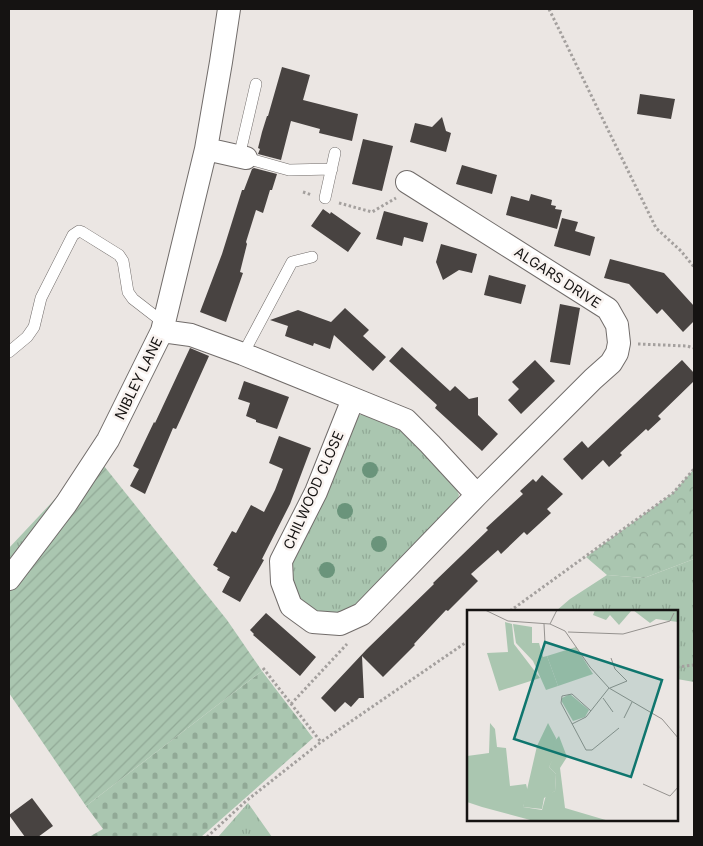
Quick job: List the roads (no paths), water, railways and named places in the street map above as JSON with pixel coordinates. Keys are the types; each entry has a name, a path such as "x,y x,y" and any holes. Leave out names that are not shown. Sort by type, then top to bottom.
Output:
{"street":[{"name":"NIBLEY LANE","path":"9,580 66,504 108,440 163,327 206,149 222,62 229,9"},
{"path":"206,149 242,157"},
{"name":"ALGARS DRIVE","path":"419,184 608,309 617,325 619,343 617,353 611,363 579,393"},
{"path":"163,327 243,354 406,420 477,495"},
{"name":"CHILWOOD CLOSE","path":"353,399 316,492 281,561 282,582 291,606 313,622 340,624 362,614 579,393"}],"lane":[{"path":"256,84 242,157 289,170 332,169"},
{"path":"325,198 335,153"},
{"path":"9,352 27,337 34,328 41,298 73,235 78,231 119,255 130,296 163,327"},
{"path":"243,354 292,262 312,257"}]}
